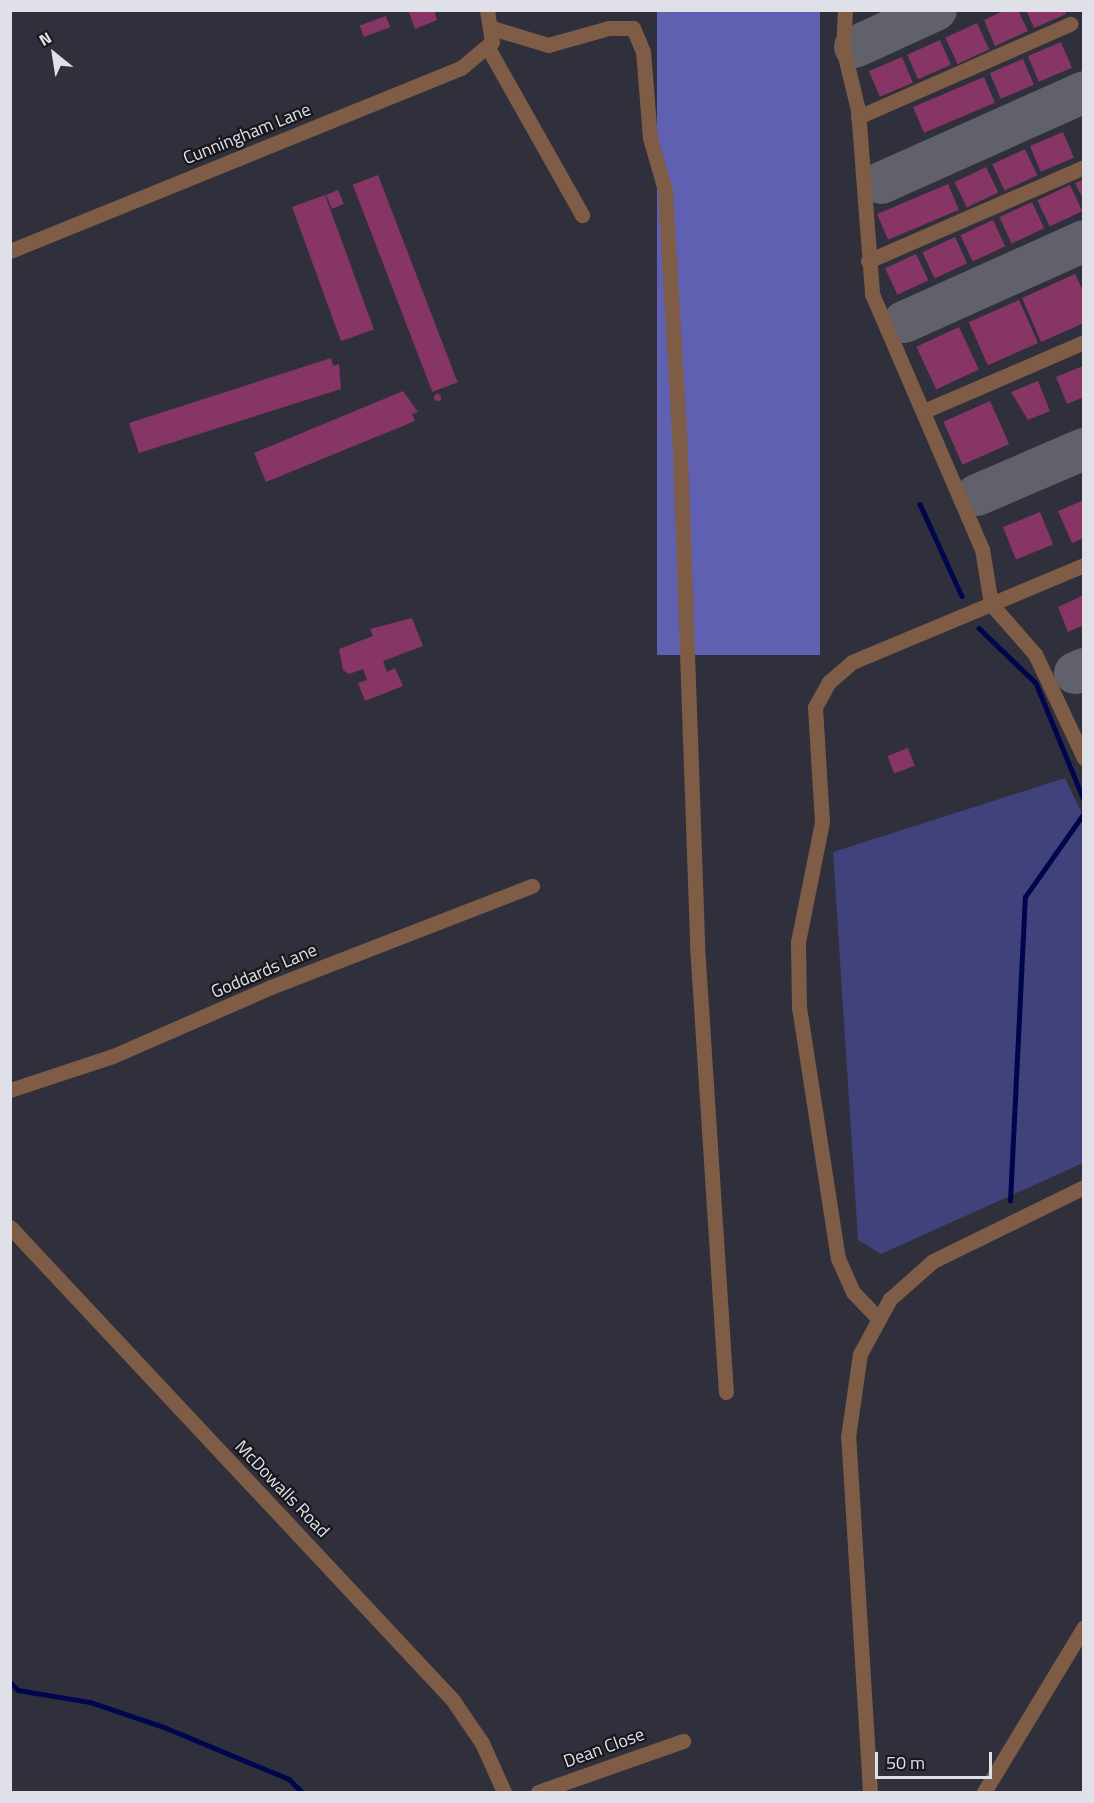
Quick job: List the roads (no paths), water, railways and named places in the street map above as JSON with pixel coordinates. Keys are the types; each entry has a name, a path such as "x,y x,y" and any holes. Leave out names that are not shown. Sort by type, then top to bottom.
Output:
{"street":[{"path":"487,10 491,40 582,215"},
{"path":"845,10 843,48 858,117 868,261 879,313 924,411 982,549 992,604 1035,654 1083,758"},
{"path":"858,117 1070,24"},
{"path":"491,40 548,45 609,28 633,28 643,51 650,138 664,190 680,453 697,945 726,1392"},
{"name":"Cunningham Lane","path":"10,251 460,68 491,40"},
{"path":"868,261 1083,167"},
{"path":"924,411 1083,342"},
{"path":"877,1317 854,1292 838,1259 801,1018 798,942 822,822 813,721 820,693 852,662 1083,565"},
{"name":"Goddards Lane","path":"10,1090 113,1056 271,987 532,886"},
{"path":"870,1792 848,1420 855,1368 877,1317 899,1290 943,1253 1083,1187"},
{"name":"McDowalls Road","path":"10,1227 452,1699 482,1743 504,1792"},
{"path":"984,1792 1083,1626"},
{"name":"Dean Close","path":"538,1792 683,1741"}],"waterway":[{"path":"920,504 962,596"},
{"path":"979,628 1036,683 1084,800"},
{"path":"1010,1201 1025,897 1084,813"},
{"path":"10,1682 18,1690 90,1702 164,1727 289,1779 302,1792"}]}
